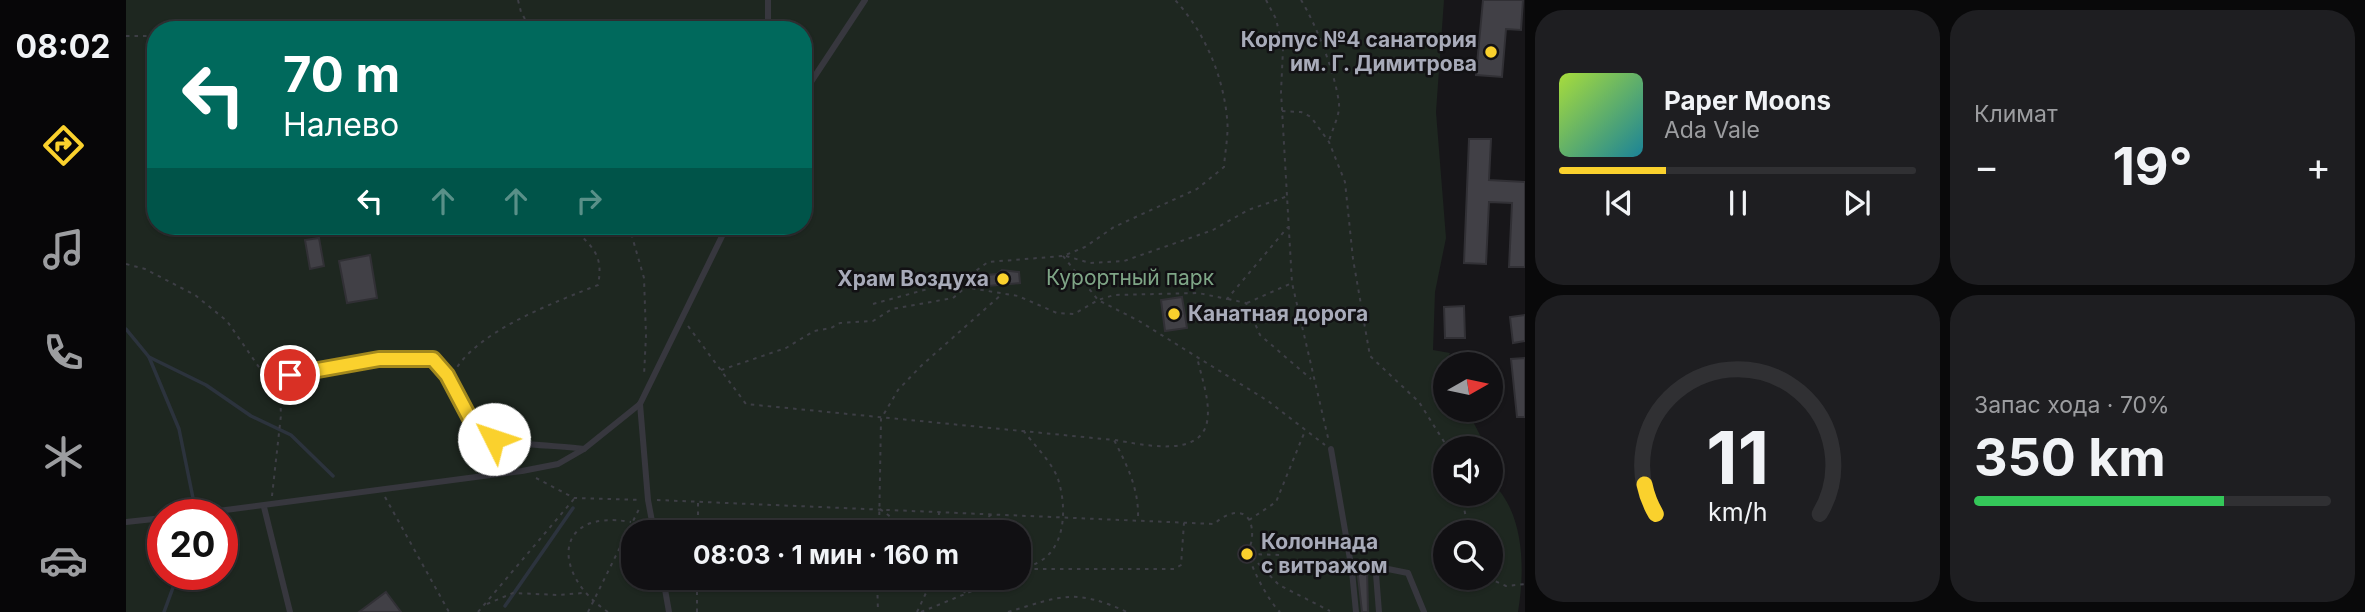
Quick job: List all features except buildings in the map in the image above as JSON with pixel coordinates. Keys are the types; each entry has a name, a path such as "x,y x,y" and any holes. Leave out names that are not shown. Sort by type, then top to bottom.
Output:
{"lane":[{"path":"768,0 768,21"},
{"path":"812,80 865,0"},
{"path":"238,509 383,491 558,464 584,449 641,402 722,235"},
{"path":"268,379 379,359 433,359 450,380 475,428 494,439 584,449"},
{"path":"641,402 652,520"},
{"path":"1331,450 1352,571 1356,612"},
{"path":"267,506 290,612"},
{"path":"126,522 147,520"},
{"path":"1379,612 1376,574 1388,569 1408,573 1424,612"},
{"path":"665,590 669,612"}],"path":[{"path":"517,0 526,21"},
{"path":"1063,256 1085,247 1114,227 1198,189 1224,167 1228,119 1217,70 1192,18 1175,0"},
{"path":"1266,0 1276,19 1283,49 1281,92 1292,282 1331,450"},
{"path":"1301,0 1310,14 1326,56 1340,106 1329,142"},
{"path":"126,36 147,36"},
{"path":"1283,111 1301,112 1311,117 1329,142 1345,182 1353,259 1370,356 1419,401 1441,436"},
{"path":"873,304 966,278 988,262 1063,256 1090,262 1124,261 1213,230 1248,210 1289,195"},
{"path":"1227,299 1288,227"},
{"path":"450,380 457,366 495,335 535,310 598,285 602,265 596,252 580,235"},
{"path":"632,235 644,278 646,335 641,402"},
{"path":"1063,256 1098,300 1139,321 1268,401 1331,450"},
{"path":"126,264 145,269 195,295 228,321 245,350 280,394 281,415 267,506"},
{"path":"946,284 1018,296 1057,313 1074,314 1098,300 1114,295 1198,293 1246,303 1292,282"},
{"path":"721,370 786,348 814,331 831,328 840,323 873,321 892,309 953,298 967,286"},
{"path":"879,520 881,419 898,390 921,366 1002,293"},
{"path":"1246,303 1260,335 1313,381"},
{"path":"681,316 746,404 881,419 1022,430 1154,447 1191,442 1203,432 1207,410 1197,357"},
{"path":"1022,430 1057,477 1062,516 1057,545 1050,556 1031,566"},
{"path":"1249,520 1276,502 1306,430"},
{"path":"1114,440 1132,474 1139,505 1138,519"},
{"path":"522,471 575,498 880,508 1214,524 1230,513 1239,512 1249,520 1252,538 1248,554 1262,585 1280,612"},
{"path":"383,491 449,612"},
{"path":"478,612 575,498"},
{"path":"632,520 642,503 648,500"},
{"path":"698,501 698,520"},
{"path":"880,508 896,520"},
{"path":"939,512 939,520"},
{"path":"984,520 992,514"},
{"path":"608,612 583,593 567,562 571,542 581,526 597,519 621,521"},
{"path":"1031,569 1174,569 1181,565 1183,557 1184,522"},
{"path":"588,612 621,542"},
{"path":"1248,554 1280,555"},
{"path":"1248,554 1279,585 1330,612"},
{"path":"1503,585 1525,584"},
{"path":"697,590 697,612"},
{"path":"877,590 878,612"},
{"path":"919,612 928,590"},
{"path":"919,612 973,590"},
{"path":"486,604 506,594 583,593"},
{"path":"1008,612 1064,595 1100,600 1127,612"}],"green space":[{"name":"Курортный парк","path":"126,0 1444,0 1436,112 1446,238 1435,292 1433,350 1444,352 1433,352 1433,422 1473,422 1480,436 1433,436 1433,506 1503,506 1503,497 1511,509 1520,543 1518,612 126,612"}],"waterway":[{"path":"126,329 149,357 179,429 193,499"},
{"path":"149,357 206,385 251,416 291,435 333,476"},
{"path":"505,606 573,508"},
{"path":"164,612 172,590"}],"place":[{"name":"Корпус №4 санатория им. Г. Димитрова","path":"1491,52"},
{"name":"Храм Воздуха","path":"1003,279"},
{"name":"Канатная дорога","path":"1174,314"},
{"name":"Колоннада с витражом","path":"1247,554"}],"route":[{"path":"290,375 379,359 433,359 447,375 475,428 494,439"}]}
